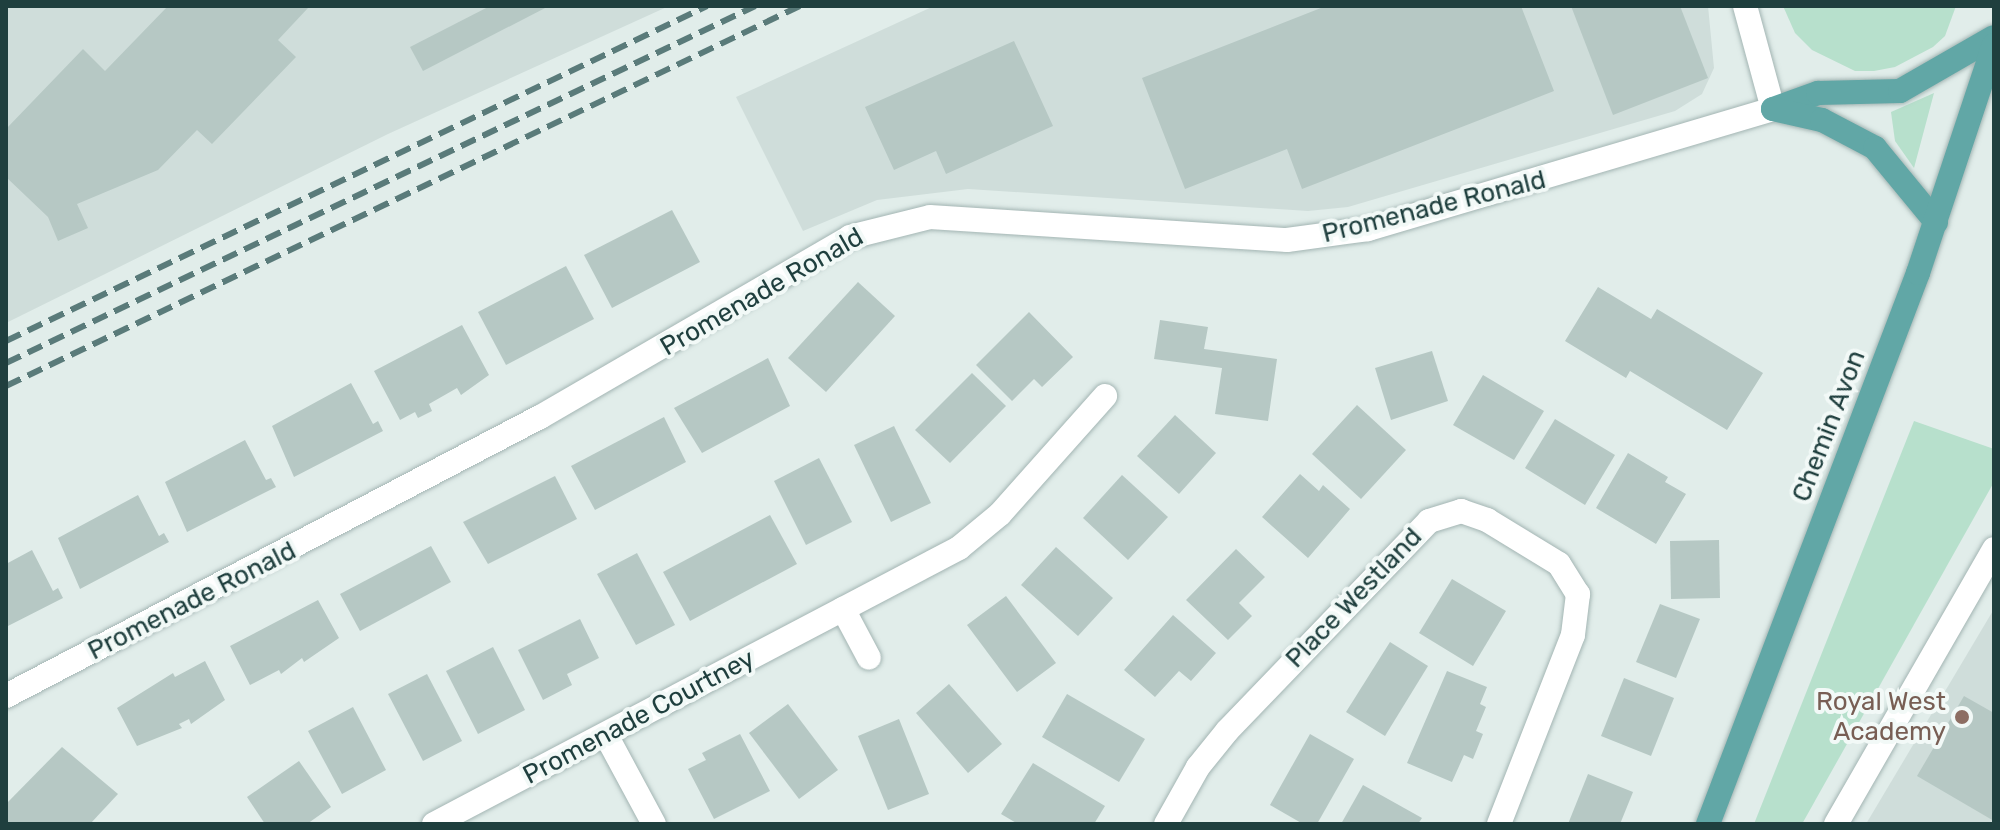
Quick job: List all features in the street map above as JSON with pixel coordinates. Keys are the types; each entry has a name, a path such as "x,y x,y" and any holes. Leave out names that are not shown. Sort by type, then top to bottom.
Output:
{"main road":[{"path":"1773,109 1818,93 1900,91 1994,37"},
{"name":"Chemin Avon","path":"1708,824 1988,86 1994,45"},
{"path":"1773,109 1822,120 1875,148 1936,222"}],"street":[{"path":"1745,6 1773,109"},
{"name":"Promenade Ronald","path":"6,696 540,417 820,253 878,227 952,217 1325,238 1773,109"},
{"name":"Promenade Courtney","path":"434,824 973,539 1105,396"},
{"name":"Place Westland","path":"1166,824 1198,767 1234,723 1429,521 1461,511 1487,520 1559,564 1573,580 1580,608 1499,824"},
{"path":"1836,824 1994,549"},
{"path":"843,609 869,658"},
{"path":"606,735 654,824"}],"shaded area":[{"path":"6,6 669,6 388,134 6,323"},
{"path":"934,6 1708,6 1714,68 1702,94 1675,111 1348,207 1308,211 968,189 877,200 803,231 736,97"},
{"name":"Royal West Academy","path":"1994,609 1994,824 1866,824"}],"green space":[{"path":"1783,6 1956,6 1945,36 1933,47 1895,67 1855,71 1812,50 1795,33"},
{"path":"1934,93 1914,168 1895,141 1891,112"},
{"path":"1914,421 1994,449 1994,482 1802,824 1754,824"}],"building":[{"path":"168,6 308,8 278,40 296,57 212,144 197,130 158,170 77,204 88,228 58,241 48,217 6,177 6,129 83,49 105,71"},
{"path":"490,6 549,6 423,71 410,47"},
{"path":"1326,6 1521,6 1554,91 1302,189 1287,149 1185,189 1142,78"},
{"path":"1571,6 1680,6 1708,78 1613,115"},
{"path":"1014,41 1053,126 946,174 936,151 894,170 865,107"},
{"path":"672,210 700,262 612,308 584,255"},
{"path":"566,266 594,319 506,365 478,312"},
{"path":"858,282 895,316 826,392 788,358"},
{"path":"1598,287 1651,319 1657,309 1763,373 1727,430 1630,371 1626,378 1565,341"},
{"path":"1029,312 1073,357 1042,387 1034,379 1012,401 976,365"},
{"path":"1160,320 1208,327 1204,349 1277,359 1268,421 1215,414 1222,368 1154,359"},
{"path":"462,325 489,375 461,395 457,388 429,404 432,411 418,418 415,412 400,420 374,371"},
{"path":"1432,351 1448,401 1391,420 1375,368"},
{"path":"768,358 790,406 702,453 674,408"},
{"path":"972,373 1006,406 950,463 915,430"},
{"path":"1483,375 1544,411 1514,460 1453,425"},
{"path":"351,383 373,424 378,421 383,431 294,477 272,426"},
{"path":"1357,405 1406,450 1361,499 1312,454"},
{"path":"1175,415 1216,453 1179,494 1137,456"},
{"path":"664,417 686,462 595,510 571,466"},
{"path":"1555,419 1615,455 1585,505 1525,468"},
{"path":"894,426 931,503 891,522 854,445"},
{"path":"245,440 266,480 271,478 276,487 187,532 165,482"},
{"path":"1628,453 1668,477 1665,482 1686,494 1656,544 1596,508"},
{"path":"819,458 852,522 806,545 774,481"},
{"path":"1300,474 1319,491 1323,485 1350,509 1308,558 1262,517"},
{"path":"1122,475 1168,517 1128,560 1083,518"},
{"path":"555,476 577,519 488,564 463,522"},
{"path":"138,495 159,536 164,533 169,542 80,589 58,538"},
{"path":"770,515 797,564 690,621 663,572"},
{"path":"1719,540 1720,598 1671,599 1670,541"},
{"path":"431,546 451,582 360,631 340,594"},
{"path":"1056,547 1113,598 1078,636 1021,585"},
{"path":"1236,549 1265,577 1239,603 1252,616 1228,640 1186,600"},
{"path":"32,550 53,591 58,588 63,598 6,627 6,564"},
{"path":"637,553 675,625 636,645 597,574"},
{"path":"1452,579 1506,611 1473,666 1419,633"},
{"path":"1006,596 1056,663 1017,692 967,625"},
{"path":"318,600 339,638 304,662 302,658 281,674 279,670 250,685 230,646"},
{"path":"1660,604 1700,619 1676,678 1636,662"},
{"path":"1173,615 1216,653 1191,681 1179,671 1155,697 1124,670"},
{"path":"580,619 599,658 567,674 572,685 543,700 518,650"},
{"path":"1390,642 1428,666 1385,736 1346,712"},
{"path":"493,647 525,710 478,734 446,671"},
{"path":"205,661 225,700 191,724 189,719 179,724 182,728 137,746 117,708 173,673 175,677"},
{"path":"1447,671 1487,687 1480,704 1486,707 1476,731 1483,734 1473,759 1464,755 1452,782 1407,763"},
{"path":"427,674 462,741 423,761 388,694"},
{"path":"1624,678 1674,698 1651,756 1601,736"},
{"path":"949,684 1002,744 968,773 916,713"},
{"path":"1067,694 1145,739 1119,782 1042,737"},
{"path":"1964,696 1994,713 1994,821 1917,776"},
{"path":"788,704 838,770 799,799 749,733"},
{"path":"353,707 386,770 342,794 308,731"},
{"path":"899,719 929,794 888,810 858,736"},
{"path":"740,734 770,791 714,819 688,769 706,760 702,753"},
{"path":"1310,734 1354,759 1317,824 1303,824 1270,805"},
{"path":"62,747 118,794 90,824 6,824 6,804"},
{"path":"299,761 331,807 307,824 265,824 247,797"},
{"path":"1033,763 1105,806 1094,824 1018,824 1001,814"},
{"path":"1588,774 1633,792 1620,824 1568,824"},
{"path":"1363,785 1422,818 1418,824 1341,824"}],"railway":[{"path":"6,341 707,6"},
{"path":"6,363 755,6"},
{"path":"6,386 800,6"}],"place":[{"name":"Royal West Academy","path":"1962,717"}]}
